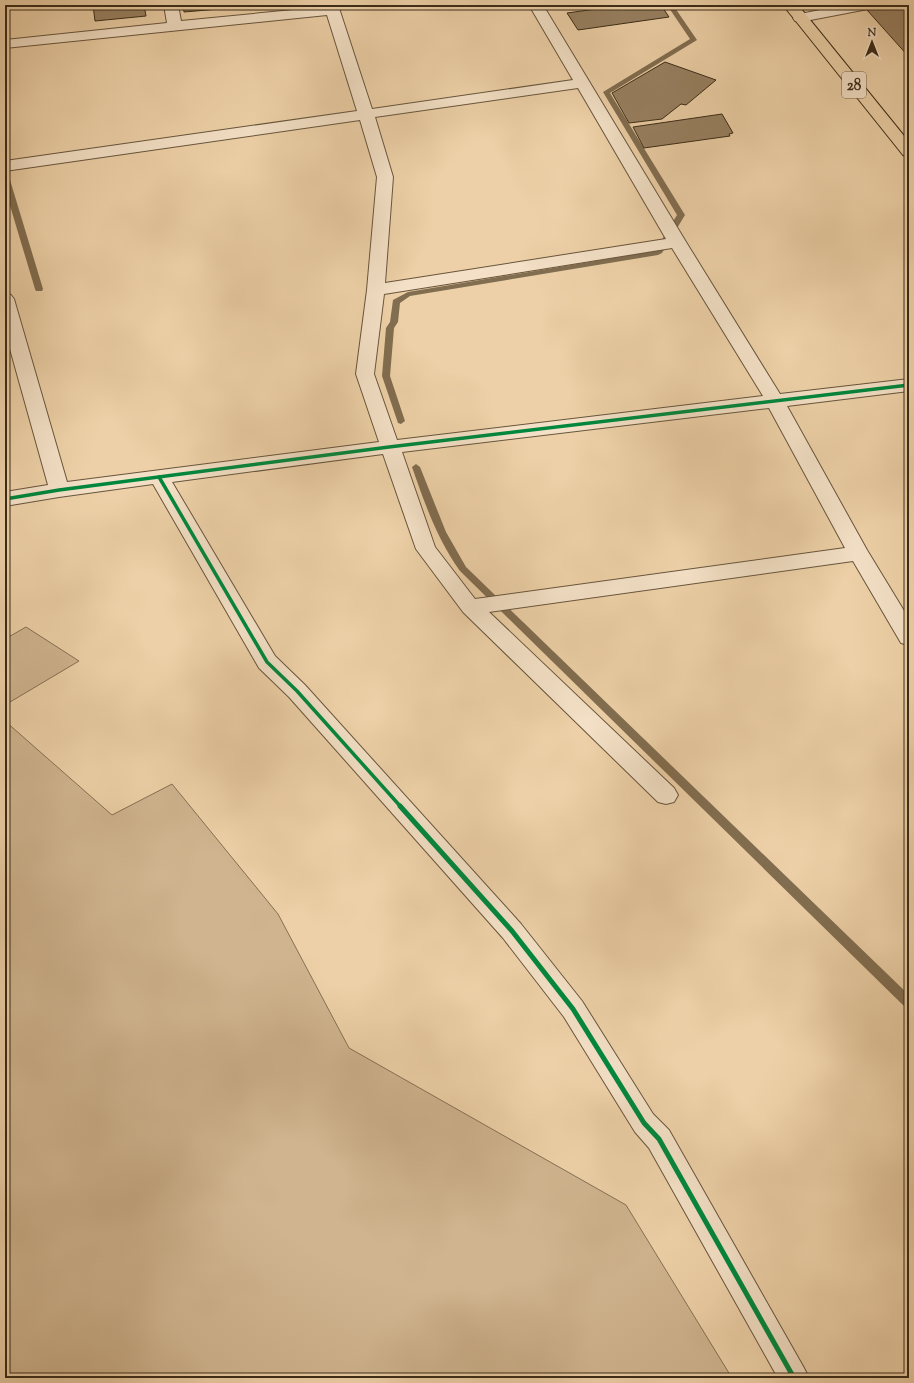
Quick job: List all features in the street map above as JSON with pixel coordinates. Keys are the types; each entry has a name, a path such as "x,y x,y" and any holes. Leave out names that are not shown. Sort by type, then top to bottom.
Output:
{"main road":[{"name":"28","path":"790,5 909,152"}],"street":[{"path":"171,5 175,26"},
{"path":"536,5 677,242 775,401 858,553 909,637"},
{"path":"800,18 868,5"},
{"path":"5,44 332,8 366,114 384,177 376,290 365,374 389,447 426,549 470,607 666,795"},
{"path":"5,166 582,83"},
{"path":"376,290 677,242"},
{"path":"5,298 59,490"},
{"path":"5,499 59,490 389,447 909,385"},
{"path":"158,477 267,662 297,691 512,932 573,1009 644,1123 659,1139 794,1378"},
{"path":"470,607 858,553"}],"shaded area":[{"path":"26,627 79,661 5,705 5,639"},
{"path":"5,721 112,815 172,784 278,914 349,1048 626,1205 732,1378 5,1378"}],"building":[{"path":"93,5 144,5 146,16 95,21"},
{"path":"183,5 230,5 231,8 184,12"},
{"path":"625,5 661,5 669,17 578,30 567,13"},
{"path":"909,5 909,57 867,10"},
{"path":"665,62 716,80 686,105 681,104 662,119 629,123 612,93"},
{"path":"722,114 733,133 729,134 730,136 644,148 633,127"}],"waterway":[{"path":"401,421 386,376 390,328 394,322 396,302 408,294 658,253 681,215 606,92 694,40 670,5"},
{"path":"6,180 39,289"},
{"path":"416,467 430,507 441,532 447,545 463,569 909,1003"}],"cycle path":[{"path":"5,499 59,490 389,447 909,385"},
{"path":"159,477 267,662 297,691 512,931 573,1009 644,1123 659,1139 794,1378"}]}
